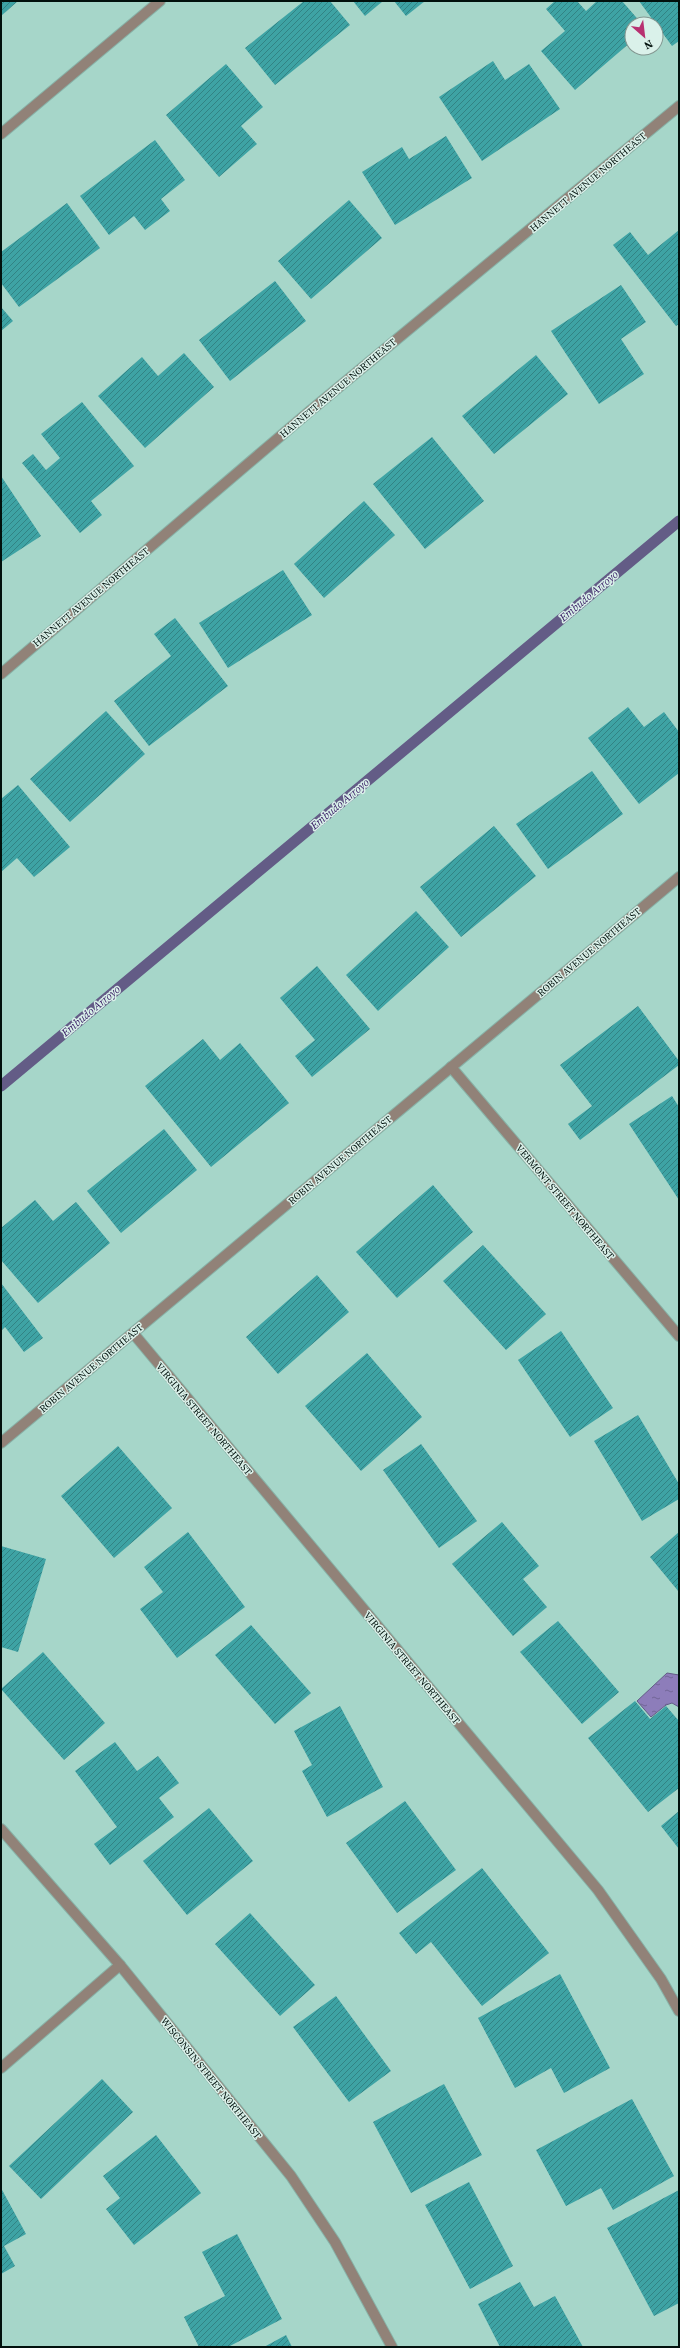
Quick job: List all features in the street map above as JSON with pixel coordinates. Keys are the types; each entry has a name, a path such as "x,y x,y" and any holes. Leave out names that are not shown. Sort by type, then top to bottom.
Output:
{"street":[{"path":"1,134 160,1"},
{"name":"HANNETT AVENUE NORTHEAST","path":"1,674 304,416 679,106"},
{"name":"ROBIN AVENUE NORTHEAST","path":"1,1443 679,877"},
{"name":"VERMONT STREET NORTHEAST","path":"451,1067 679,1336"},
{"name":"VIRGINIA STREET NORTHEAST","path":"133,1333 598,1890 661,1979 679,2011"},
{"name":"WISCONSIN STREET NORTHEAST","path":"1,1829 120,1965 291,2176 335,2242 392,2347"},
{"path":"1,2068 120,1965"}],"water":[{"path":"667,1673 679,1675 679,1707 672,1703 666,1705 651,1717 637,1701"}],"building":[{"path":"1,1 18,1 1,16"},
{"path":"304,1 330,1 350,25 275,85 245,48"},
{"path":"353,1 383,1 365,16"},
{"path":"394,1 425,1 406,16"},
{"path":"555,1 577,1 586,11 597,1 622,1 635,16 624,16 624,48 575,90 541,51 565,31 546,9"},
{"path":"639,1 679,1 679,41 672,46 664,35 664,16 650,16"},
{"path":"493,61 505,80 529,64 560,109 482,161 439,97"},
{"path":"226,64 263,107 241,126 257,144 219,177 166,115"},
{"path":"446,136 472,178 395,225 362,172 402,147 409,159"},
{"path":"155,140 185,180 161,199 170,211 145,230 134,216 109,235 80,196"},
{"path":"349,200 382,238 311,299 278,261"},
{"path":"67,203 100,248 19,307 1,283 1,252"},
{"path":"679,230 679,324 676,326 613,245 630,232 648,255"},
{"path":"275,281 306,321 230,381 199,340"},
{"path":"621,285 646,322 621,339 644,374 599,404 551,331"},
{"path":"1,307 13,321 1,331"},
{"path":"184,353 214,387 145,448 98,396 142,357 158,376"},
{"path":"536,355 568,394 494,454 462,416"},
{"path":"82,402 134,466 91,501 102,515 80,533 22,463 33,454 46,470 60,458 41,434"},
{"path":"432,437 484,501 425,549 373,484"},
{"path":"1,476 41,536 1,562"},
{"path":"364,501 395,535 324,598 294,564"},
{"path":"283,570 312,615 228,668 199,623"},
{"path":"175,618 228,686 149,746 114,701 171,656 154,634"},
{"path":"628,707 644,727 664,712 679,732 679,773 639,804 588,738"},
{"path":"106,711 145,754 70,822 30,779"},
{"path":"592,771 623,814 548,869 516,824"},
{"path":"18,785 70,847 34,877 17,858 1,872 1,799"},
{"path":"494,826 536,876 461,937 420,887"},
{"path":"416,911 449,947 378,1011 346,975"},
{"path":"317,966 370,1029 312,1077 295,1056 315,1040 280,998"},
{"path":"638,1006 679,1061 679,1065 580,1140 568,1124 592,1106 560,1065"},
{"path":"203,1039 220,1060 240,1043 289,1103 211,1167 145,1086"},
{"path":"672,1096 679,1107 679,1200 629,1124"},
{"path":"164,1129 197,1170 121,1233 87,1191"},
{"path":"433,1185 473,1232 397,1298 356,1252"},
{"path":"35,1200 53,1221 76,1202 110,1243 38,1303 1,1260 1,1228"},
{"path":"483,1245 546,1314 506,1350 443,1281"},
{"path":"317,1275 349,1312 278,1374 246,1337"},
{"path":"1,1283 43,1338 24,1352 5,1327 1,1331"},
{"path":"561,1331 613,1408 570,1437 518,1360"},
{"path":"367,1353 422,1417 361,1471 305,1406"},
{"path":"638,1415 679,1484 679,1499 642,1521 594,1441"},
{"path":"421,1444 477,1521 439,1548 383,1470"},
{"path":"118,1446 172,1508 114,1558 61,1496"},
{"path":"502,1522 539,1566 523,1579 547,1607 513,1636 452,1564"},
{"path":"188,1532 245,1607 177,1658 140,1609 163,1592 144,1567"},
{"path":"679,1532 679,1592 650,1557"},
{"path":"1,1546 46,1559 18,1652 1,1647"},
{"path":"558,1621 619,1692 582,1724 520,1652"},
{"path":"251,1625 311,1693 275,1724 215,1655"},
{"path":"43,1652 105,1723 64,1760 1,1689"},
{"path":"635,1701 650,1719 666,1706 679,1721 679,1788 648,1812 588,1738"},
{"path":"340,1706 383,1787 327,1817 302,1771 312,1765 294,1731"},
{"path":"115,1742 137,1771 158,1756 179,1783 159,1798 174,1817 110,1865 94,1844 117,1827 75,1771"},
{"path":"405,1801 456,1870 397,1913 346,1843"},
{"path":"209,1808 253,1861 187,1915 143,1861"},
{"path":"679,1811 679,1849 661,1826"},
{"path":"482,1868 549,1953 482,2006 431,1942 416,1954 399,1933"},
{"path":"250,1913 315,1985 280,2016 215,1944"},
{"path":"560,1974 610,2068 564,2093 551,2068 515,2088 478,2018"},
{"path":"336,1996 391,2071 349,2102 293,2027"},
{"path":"102,2079 133,2112 41,2199 9,2166"},
{"path":"444,2084 482,2155 411,2193 373,2122"},
{"path":"632,2099 674,2176 613,2210 601,2188 566,2206 536,2150"},
{"path":"156,2135 201,2193 134,2245 106,2209 120,2198 103,2176"},
{"path":"469,2182 513,2266 470,2289 425,2205"},
{"path":"1,2188 26,2234 4,2246 15,2266 1,2274"},
{"path":"679,2190 679,2303 654,2316 607,2228"},
{"path":"237,2234 282,2319 228,2347 199,2347 184,2317 225,2296 202,2252"},
{"path":"520,2282 534,2307 555,2296 583,2347 500,2347 478,2304"},
{"path":"286,2335 292,2347 264,2347"}],"waterway":[{"name":"Embudo Arroyo","path":"1,1086 679,521"}]}
